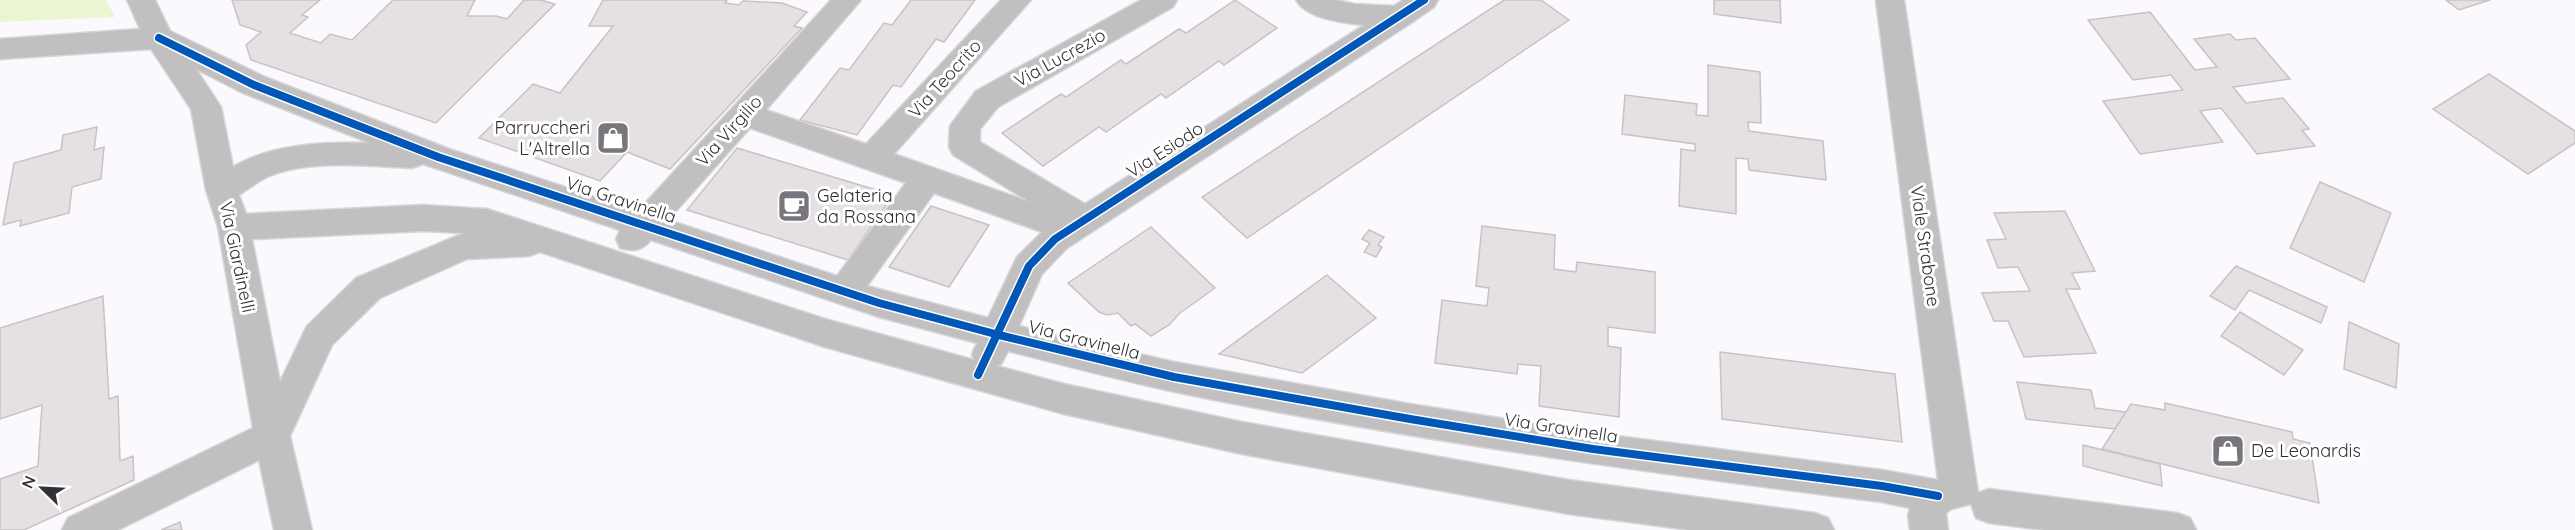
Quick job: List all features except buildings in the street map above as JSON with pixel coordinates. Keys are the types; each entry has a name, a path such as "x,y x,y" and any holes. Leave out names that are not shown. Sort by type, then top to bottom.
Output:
{"street":[{"name":"Via Giardinelli","path":"141,0 159,38 206,107 222,190 234,227 272,436 293,530"},
{"name":"Via Virgilio","path":"611,262 847,0"},
{"name":"Via Teocrito","path":"872,158 1017,0"},
{"name":"Via Lucrezio","path":"965,126 987,99 1163,0"},
{"path":"1310,0 1330,10 1361,16 1405,5"},
{"name":"Viale Strabone","path":"1890,0 1964,511"},
{"name":"Via Esiodo","path":"978,375 1029,267 1055,239 1405,5"},
{"path":"0,49 159,38"},
{"name":"Via Gravinella","path":"159,38 254,85 438,157 879,303 1174,377 1593,449 1882,486 1964,511 2177,530"},
{"path":"921,106 965,126 964,147 1079,224"},
{"path":"745,114 928,178 1079,224"},
{"path":"222,190 258,168 286,160 362,154 438,157"},
{"path":"844,292 928,178"},
{"path":"234,227 423,218 487,222 825,333 1064,399 1242,438 1569,497 1815,530"},
{"path":"81,530 272,436 320,336 368,288 464,246 549,242"}],"green space":[{"path":"0,0 106,0 115,17 0,22"}],"cycle path":[{"path":"978,375 1029,266 1055,239 1424,0"},
{"path":"159,38 254,85 438,157 879,303 999,335 1174,377 1410,419 1593,449 1882,486 1938,496"}],"place":[{"name":"Parruccheri L'Altrella","path":"613,138"},
{"name":"Gelateria da Rossana","path":"794,206"},
{"name":"De Leonardis","path":"2228,451"}]}
